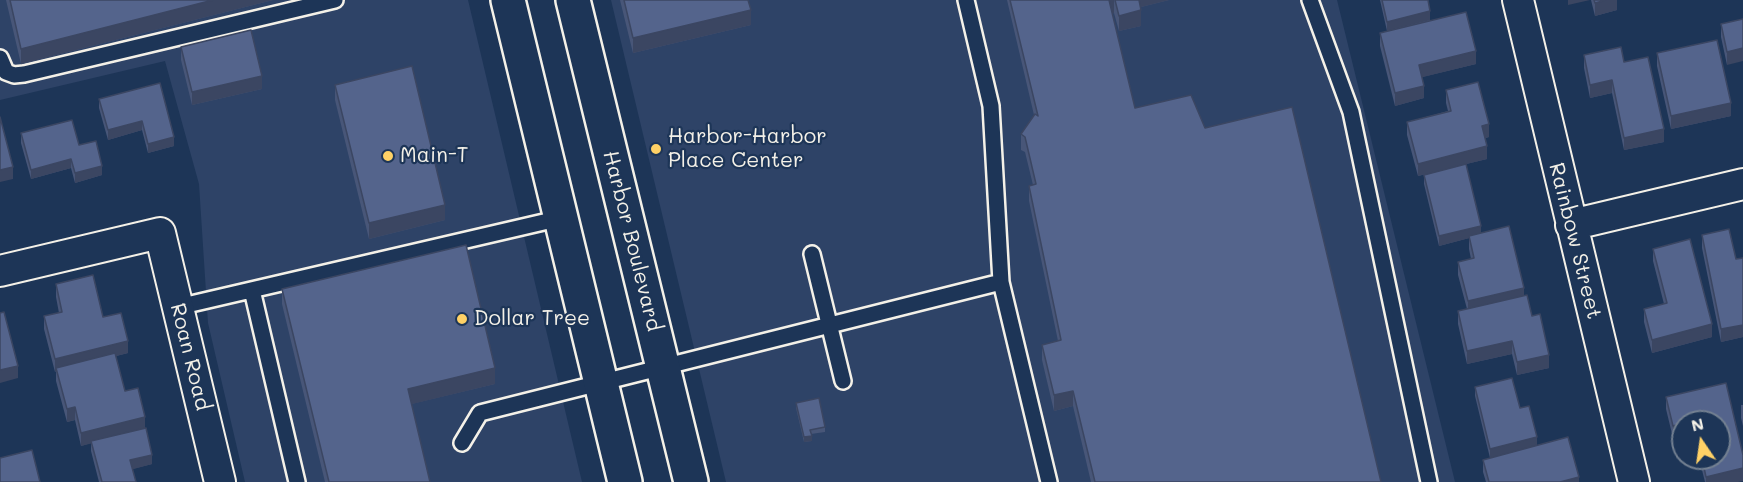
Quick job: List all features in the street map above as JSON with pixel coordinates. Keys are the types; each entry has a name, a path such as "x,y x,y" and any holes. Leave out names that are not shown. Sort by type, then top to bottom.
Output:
{"main road":[{"path":"508,0 625,482"},
{"name":"Harbor Boulevard","path":"568,1 663,365 691,482"}],"street":[{"name":"Rainbow Street","path":"1518,0 1634,482"},
{"path":"1571,225 1743,184"},
{"name":"Roan Road","path":"0,271 160,233 220,482"}],"lane":[{"path":"0,58 6,72 14,75 24,74 335,0"},
{"path":"966,0 991,106 1001,282 1049,482"},
{"path":"1310,0 1351,112 1429,482"},
{"path":"178,307 561,218"},
{"path":"812,254 843,381"},
{"path":"462,443 480,413 663,365 1001,282"},
{"path":"252,290 297,482"}],"shaded area":[{"path":"0,0 468,0 582,482 245,482 208,323 199,184 165,61 0,100"},
{"path":"611,0 1337,0 1455,482 726,482"}],"building":[{"path":"10,0 213,0 21,49"},
{"path":"624,0 748,0 751,10 633,38"},
{"path":"1010,0 1109,0 1135,108 1191,95 1205,128 1292,107 1381,482 1095,482 1073,391 1054,395 1042,345 1061,340 1029,186 1036,184 1025,137 1021,134 1035,114 1038,116"},
{"path":"1115,0 1139,0 1141,10 1119,16"},
{"path":"1382,0 1428,0 1430,11 1387,22"},
{"path":"1466,12 1476,51 1419,65 1424,86 1395,93 1380,33"},
{"path":"1743,19 1743,48 1727,52 1721,24"},
{"path":"251,30 262,76 192,92 181,47"},
{"path":"1717,40 1731,103 1671,116 1657,53"},
{"path":"1621,47 1624,62 1648,57 1664,129 1624,138 1612,80 1590,85 1584,55"},
{"path":"412,66 445,205 369,223 335,85"},
{"path":"1478,82 1489,124 1482,126 1487,146 1418,164 1407,122 1451,111 1446,90"},
{"path":"160,83 174,137 148,144 142,121 108,130 99,99"},
{"path":"0,117 13,167 0,170"},
{"path":"72,120 79,145 96,141 102,166 75,173 71,159 31,170 21,133"},
{"path":"1466,164 1481,226 1439,236 1424,175"},
{"path":"1509,226 1524,288 1468,301 1458,262 1474,258 1469,236"},
{"path":"1729,229 1736,259 1743,258 1743,325 1721,329 1702,235"},
{"path":"1690,239 1712,324 1652,340 1644,309 1667,303 1653,249"},
{"path":"466,245 495,368 408,389 430,482 329,482 282,289"},
{"path":"93,275 103,317 121,313 128,341 55,359 44,316 62,312 56,284"},
{"path":"1527,295 1532,316 1540,314 1549,355 1517,362 1512,341 1467,351 1458,311"},
{"path":"4,312 18,366 0,370 0,313"},
{"path":"115,353 125,391 138,388 145,417 81,433 75,407 67,409 56,368"},
{"path":"1512,378 1520,408 1529,406 1537,437 1490,449 1475,387"},
{"path":"1726,383 1743,455 1743,468 1706,477 1705,470 1731,470 1731,410 1671,410 1671,418 1666,397"},
{"path":"819,398 825,427 810,430 812,436 804,437 796,403"},
{"path":"146,428 152,455 130,460 136,482 102,482 91,441"},
{"path":"1568,437 1579,477 1560,482 1489,482 1483,460"},
{"path":"32,450 40,482 0,482 0,458"}],"place":[{"name":"Harbor-Harbor Place Center","path":"656,149"},
{"name":"Main-T","path":"388,156"},
{"name":"Dollar Tree","path":"462,319"}]}
